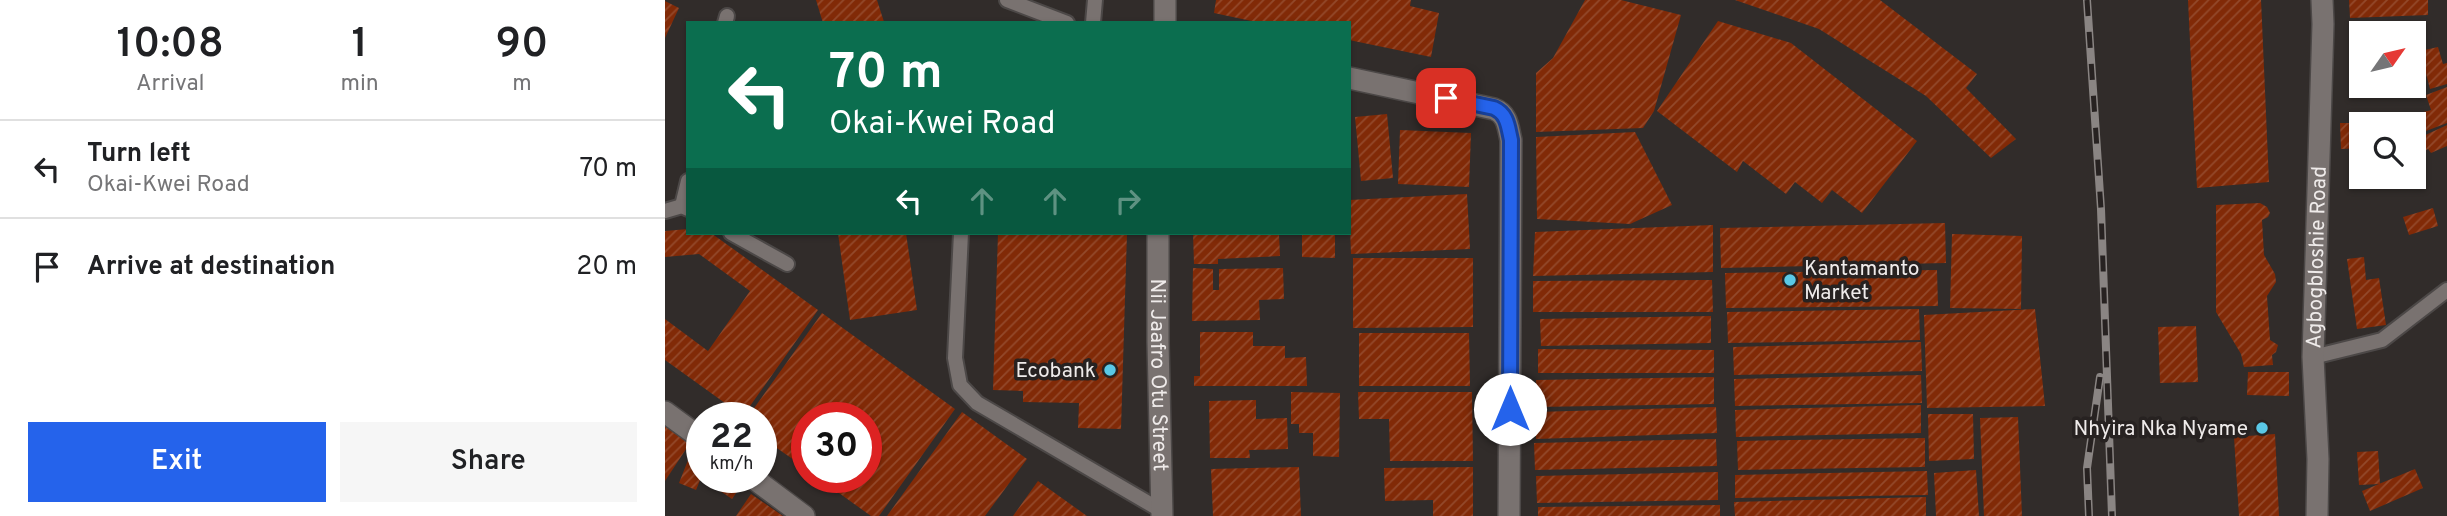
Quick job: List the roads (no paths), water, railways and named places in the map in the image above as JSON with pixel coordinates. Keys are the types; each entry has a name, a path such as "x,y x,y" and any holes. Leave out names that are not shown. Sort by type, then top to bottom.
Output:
{"street":[{"path":"1165,0 1165,21"},
{"name":"Agbogbloshie Road","path":"2317,516 2318,459 2313,357 2322,0"},
{"path":"1351,78 1494,108 1507,120 1511,140 1509,516"},
{"name":"Nii Jaafro Otu Street","path":"1158,235 1162,514"},
{"path":"665,412 686,427"},
{"path":"773,493 804,516"}],"lane":[{"path":"1007,0 1062,21"},
{"path":"1093,21 1095,0"},
{"path":"665,211 685,208"},
{"path":"735,235 787,264"},
{"path":"961,235 955,358 960,385 977,403 1162,514"},
{"path":"2313,357 2382,340 2447,290"}],"railway":[{"path":"2087,0 2101,209 2112,516"},
{"path":"2089,516 2087,468 2100,377"}],"place":[{"name":"Kantamanto Market","path":"1790,280"},
{"name":"Ecobank","path":"1110,370"},
{"name":"Nhyira Nka Nyame","path":"2262,428"}]}
